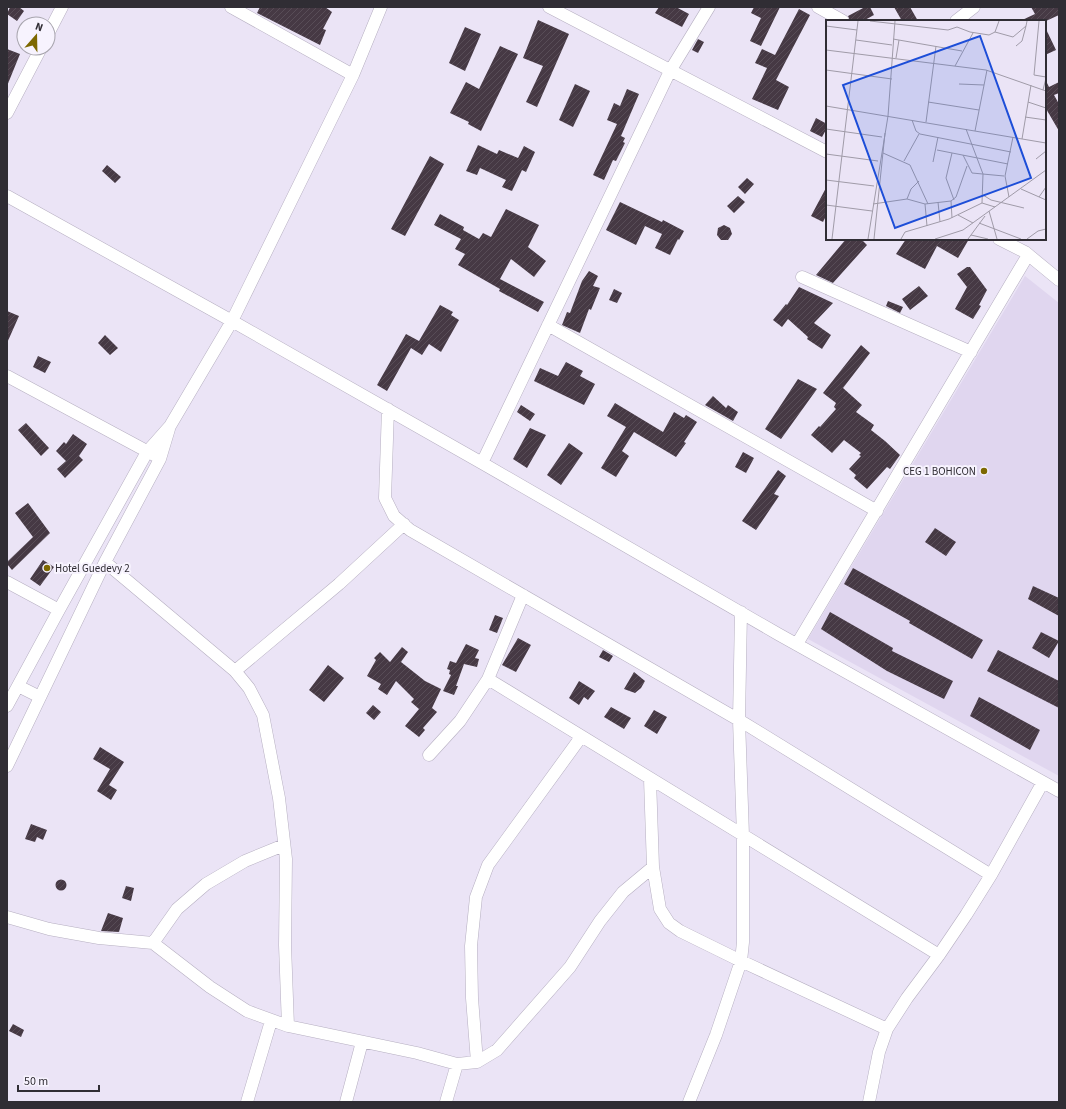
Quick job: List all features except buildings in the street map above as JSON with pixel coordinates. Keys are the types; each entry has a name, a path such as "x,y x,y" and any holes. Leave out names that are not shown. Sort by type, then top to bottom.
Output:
{"street":[{"path":"56,19 62,7"},
{"path":"231,7 353,75"},
{"path":"7,706 147,452 170,426 232,321 353,75 381,7"},
{"path":"549,7 670,71 825,148"},
{"path":"482,462 670,71 709,7"},
{"path":"818,7 841,20"},
{"path":"957,20 974,7"},
{"path":"7,113 36,56"},
{"path":"7,196 482,462 797,644 1059,791"},
{"path":"1001,240 1028,255 1059,280"},
{"path":"797,644 1028,255"},
{"path":"802,277 970,352"},
{"path":"548,325 877,511"},
{"path":"7,376 160,459"},
{"path":"388,409 385,498 394,516 410,530 738,720 991,875"},
{"path":"7,766 105,562 160,459 170,426"},
{"path":"235,671 339,584 404,524"},
{"path":"105,562 235,671 249,688 263,715 279,798 286,859 285,945 288,1026"},
{"path":"7,582 59,610"},
{"path":"429,756 460,721 488,679 523,595"},
{"path":"691,1101 716,1035 741,961 743,942 742,836 738,720 741,612"},
{"path":"488,679 742,836 939,955"},
{"path":"18,686 40,697"},
{"path":"477,1062 470,946 476,897 488,865 581,737"},
{"path":"650,779 653,867 660,909 669,923 680,931 741,961 888,1029"},
{"path":"869,1102 879,1052 888,1029 907,998 939,955 991,875 1043,782"},
{"path":"153,943 177,909 206,884 245,861 284,845"},
{"path":"7,917 49,929 99,938 153,943 210,987 247,1011 271,1021 288,1026 417,1053 457,1064 477,1062 497,1050 570,967 600,921 623,892 653,867"},
{"path":"247,1102 271,1021"},
{"path":"346,1102 362,1042"},
{"path":"446,1102 457,1064"}],"shaded area":[{"name":"CEG 1 BOHICON","path":"1025,276 1059,303 1059,776 808,639"}],"place":[{"name":"CEG 1 BOHICON","path":"984,471"},
{"name":"Hotel Guedevy 2","path":"47,568"}]}
